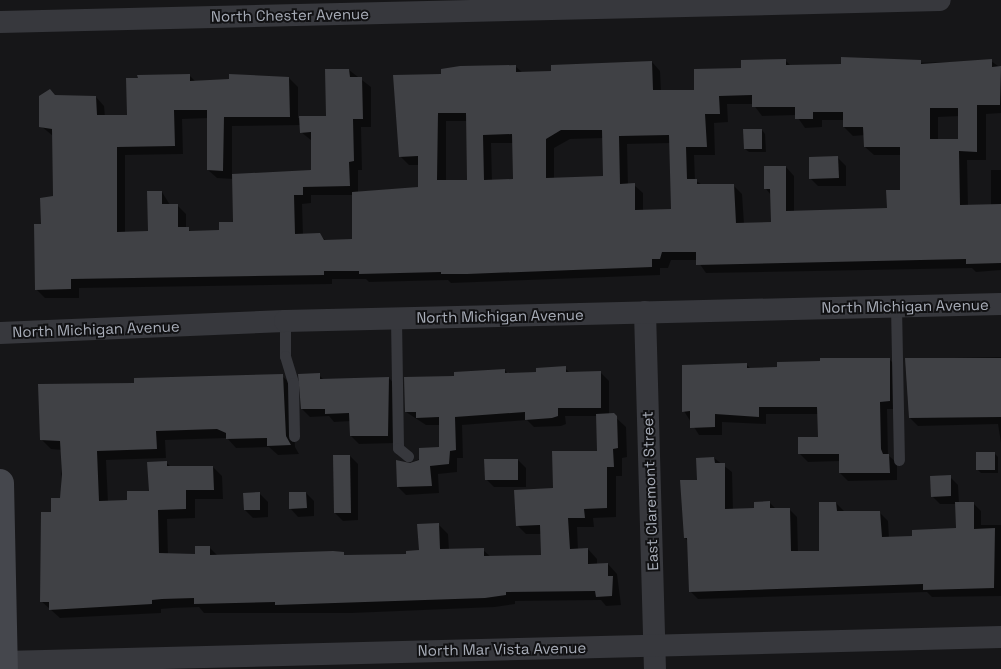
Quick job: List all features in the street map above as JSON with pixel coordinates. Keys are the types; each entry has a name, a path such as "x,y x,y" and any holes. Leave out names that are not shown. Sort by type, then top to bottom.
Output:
{"main road":[{"path":"0,483 4,665"}],"street":[{"name":"North Chester Avenue","path":"0,22 940,0"},
{"name":"North Michigan Avenue","path":"0,333 285,321 1001,304"},
{"name":"East Claremont Street","path":"645,312 655,669"},
{"name":"North Mar Vista Avenue","path":"4,665 1001,637"}],"lane":[{"path":"896,306 899,460"},
{"path":"396,318 398,448 408,456"},
{"path":"285,321 285,356 293,383 294,436"}],"building":[{"path":"841,57 921,60 921,64 992,59 992,67 1001,66 1000,105 977,105 977,152 959,151 960,205 1001,204 1001,263 966,264 966,259 696,265 696,252 662,252 660,259 652,259 652,267 467,274 441,274 441,272 359,274 359,271 324,271 324,275 71,279 71,289 35,290 34,224 41,224 40,198 53,196 52,129 39,127 39,96 50,89 55,95 96,96 97,115 127,115 126,78 138,78 137,75 190,74 190,81 229,79 229,74 289,77 290,117 224,117 223,171 207,170 207,110 174,110 175,146 117,147 117,232 148,231 147,191 162,191 162,204 178,204 178,227 189,227 189,231 219,230 219,222 233,222 232,174 311,170 311,132 300,133 299,116 326,116 325,69 349,69 350,77 362,77 363,119 353,119 354,161 349,162 350,186 303,187 303,195 294,195 295,234 320,233 324,240 352,239 352,192 418,187 418,156 399,157 393,75 441,74 441,69 460,66 516,65 516,72 551,71 551,65 652,61 653,90 694,90 694,69 741,68 741,60 786,59 786,65 841,64","holes":["752,95 752,107 795,107 795,119 813,119 813,112 843,112 843,127 863,127 864,147 900,147 900,190 886,190 887,208 786,211 786,166 764,166 764,189 770,189 771,222 736,223 734,184 697,184 697,179 687,179 686,147 707,147 705,114 720,114 719,96","930,108 958,108 958,139 930,139","438,113 466,113 467,180 437,180","561,130 602,130 603,176 546,178 546,139","512,134 513,179 484,180 483,135","669,135 671,209 635,210 635,183 620,184 619,136"]},
{"path":"743,129 762,129 762,149 744,149"},
{"path":"838,156 839,178 809,179 809,157"},
{"path":"820,358 890,358 890,401 880,402 881,449 883,454 889,454 890,473 839,473 839,454 798,454 798,437 818,437 817,407 759,407 759,417 715,414 715,427 690,428 690,411 682,412 682,365 747,363 747,368 777,367 777,362 820,361"},
{"path":"905,358 1001,358 1001,417 909,418"},
{"path":"566,366 566,372 601,371 601,408 558,408 558,416 525,420 525,412 455,417 456,450 450,451 449,464 430,466 432,486 397,487 396,460 410,463 419,460 419,448 439,447 439,417 416,418 416,412 405,412 404,377 454,376 454,372 505,369 505,373 536,372 536,368"},
{"path":"320,373 320,379 389,377 388,436 350,436 349,413 325,414 325,409 301,409 298,374"},
{"path":"283,374 286,436 291,445 267,446 267,438 226,439 226,433 217,429 156,431 157,449 97,451 99,501 127,500 127,491 149,491 147,462 167,461 167,466 213,466 214,490 186,490 186,509 158,510 159,553 195,554 195,546 210,546 210,555 333,551 344,552 344,555 406,554 406,551 419,550 417,524 439,523 440,549 484,548 484,556 541,555 540,525 516,526 514,490 553,488 552,451 597,451 596,414 614,413 617,416 618,448 613,449 614,467 607,467 607,508 584,509 585,518 568,518 570,549 588,548 588,564 608,563 608,576 613,576 612,596 596,597 595,591 506,592 506,595 485,598 275,605 275,602 194,604 194,598 152,600 152,604 49,610 49,602 40,602 41,512 51,512 51,498 60,498 62,474 60,441 40,440 38,384 134,383 134,378"},
{"path":"976,452 995,452 995,470 976,470"},
{"path":"333,455 350,455 351,513 334,513"},
{"path":"714,457 715,463 725,463 725,509 754,508 754,502 770,501 770,508 790,508 791,551 819,551 819,502 836,502 837,511 880,511 882,537 912,536 912,530 956,528 955,502 974,502 974,529 995,528 994,588 923,590 923,584 689,592 687,538 684,538 680,480 697,480 696,458"},
{"path":"484,459 518,459 518,480 485,480"},
{"path":"951,475 951,496 931,497 930,476"},
{"path":"260,492 260,510 244,510 243,493"},
{"path":"289,492 306,492 307,508 289,509"}]}
